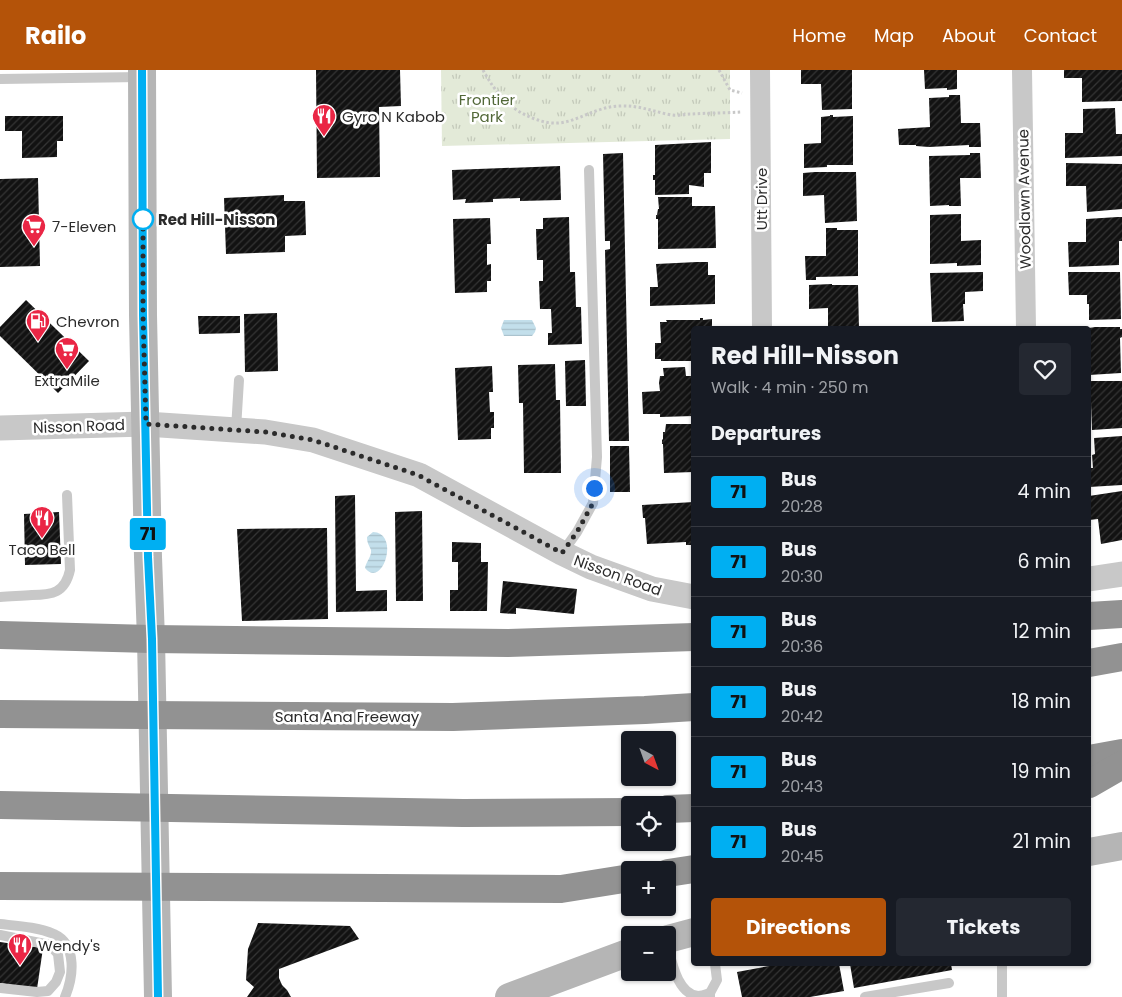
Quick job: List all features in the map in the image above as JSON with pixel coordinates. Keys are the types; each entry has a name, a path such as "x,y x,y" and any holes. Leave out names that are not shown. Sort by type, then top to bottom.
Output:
{"highway":[{"path":"1091,616 1122,614"},
{"path":"0,635 152,639 508,643 691,637"},
{"path":"1091,663 1122,657"},
{"name":"Santa Ana Freeway","path":"0,714 453,717 691,707"},
{"path":"1091,759 1122,753"},
{"path":"1091,783 1122,765"},
{"path":"0,805 463,813 621,812"},
{"path":"676,809 691,808"},
{"path":"676,872 691,869"},
{"path":"0,886 560,889 621,879"}],"main road":[{"path":"142,73 143,315 148,557 152,639 158,997"},
{"path":"1091,852 1122,846"},
{"path":"676,937 691,933"},
{"path":"509,997 621,955"}],"street":[{"name":"Utt Drive","path":"760,70 762,326"},
{"name":"Woodlawn Avenue","path":"1022,70 1026,326"},
{"name":"Nisson Road","path":"0,428 146,424 236,429 313,440 418,475 562,553 591,566 652,590 691,596"},
{"path":"1091,579 1122,574"}],"lane":[{"path":"0,79 142,73"},
{"path":"562,553 577,532 593,503 597,457 589,170"},
{"path":"236,429 239,380"},
{"path":"0,596 46,595 57,592 64,586 70,570 67,495"},
{"path":"0,924 48,932 56,935 65,944 72,956 70,985 65,997"},
{"path":"0,935 50,945 58,954 60,972 56,982 48,991 37,992 0,988"},
{"path":"676,974 685,994 697,996 710,995 716,980 715,966"},
{"path":"1002,966 1002,997"},
{"path":"865,997 901,994 949,984"}],"path":[{"path":"483,70 490,84 503,100 517,111 545,122 562,123 605,108 619,106 642,107 674,116 760,104"},
{"path":"719,70 730,90 760,104"}],"green space":[{"name":"Frontier Park","path":"441,70 730,70 730,139 442,146"}],"water":[{"path":"504,320 532,320 536,328 535,332 532,336 504,336 501,328"},
{"path":"373,532 381,535 386,541 387,550 386,559 382,567 377,572 371,573 365,568 371,552 367,537"}],"building":[{"path":"316,70 400,70 401,106 379,107 380,177 317,178"},
{"path":"801,70 852,70 852,109 822,110 821,84 801,84"},
{"path":"924,70 957,70 957,89 925,89"},
{"path":"1064,70 1122,70 1122,101 1082,102 1082,78 1064,78"},
{"path":"949,95 960,95 961,123 980,123 981,147 969,147 969,145 929,147 899,145 898,129 930,127 929,98 949,97"},
{"path":"1115,108 1116,134 1122,134 1122,156 1065,158 1065,133 1083,133 1083,109"},
{"path":"833,115 833,117 853,116 853,165 827,165 827,167 804,168 804,144 821,143 821,117"},
{"path":"5,116 63,116 63,141 57,141 57,157 22,158 22,131 5,131"},
{"path":"711,142 711,173 704,173 704,187 689,185 689,194 655,195 653,175 655,175 655,145"},
{"path":"623,153 629,441 609,441 605,250 610,249 610,241 605,241 603,154"},
{"path":"970,153 980,153 981,178 960,178 961,206 930,206 929,156 970,155"},
{"path":"1066,163 1122,164 1122,209 1087,212 1086,186 1066,186"},
{"path":"560,166 561,200 520,201 520,198 493,199 493,202 465,203 466,199 453,200 452,170"},
{"path":"856,172 857,221 825,223 824,195 803,196 803,173"},
{"path":"38,178 40,266 0,267 0,179"},
{"path":"284,195 284,201 305,201 306,235 285,236 285,252 226,254 224,198"},
{"path":"658,197 692,197 692,206 715,206 716,248 658,249 658,219 656,219 656,215 659,209"},
{"path":"961,214 961,241 981,240 981,265 957,266 957,263 930,264 930,215"},
{"path":"569,217 570,272 575,272 576,307 581,307 582,344 548,345 548,333 552,333 551,309 540,309 539,281 543,281 543,260 537,260 536,229 543,229 543,218"},
{"path":"1122,217 1119,265 1069,267 1068,242 1086,242 1086,219"},
{"path":"490,218 491,244 487,244 487,265 491,264 491,281 487,281 487,292 455,293 453,219"},
{"path":"826,228 858,230 858,276 816,277 816,280 806,280 805,256 826,256"},
{"path":"708,262 708,275 715,275 715,304 650,306 650,287 658,287 656,264"},
{"path":"983,272 983,291 965,292 965,304 963,304 964,321 932,322 930,273"},
{"path":"1068,272 1120,272 1121,319 1089,320 1087,295 1069,295"},
{"path":"809,285 858,285 859,326 828,326 828,308 809,309"},
{"name":"Chevron","path":"26,300 89,361 58,393 0,336 0,327"},
{"path":"277,313 278,371 245,372 244,314"},
{"path":"198,316 240,316 240,333 199,334"},
{"path":"700,318 703,318 703,320 712,319 712,326 691,326 691,361 661,361 661,359 655,359 655,343 661,343 660,322 667,322 666,320 700,320"},
{"path":"1120,327 1122,329 1122,337 1120,338 1121,373 1091,375 1091,328"},
{"path":"585,360 586,406 566,406 565,361"},
{"path":"555,364 556,400 560,400 561,473 524,473 523,403 519,403 518,365"},
{"path":"492,366 493,392 489,392 490,412 494,412 494,428 491,428 491,439 458,440 455,368"},
{"path":"685,367 686,376 691,376 691,416 660,417 660,414 643,414 642,392 660,391 660,376 664,376 663,368"},
{"path":"1091,381 1122,381 1122,428 1092,430"},
{"path":"666,424 691,424 691,472 664,473 662,440 663,432 665,432"},
{"path":"1122,436 1122,485 1091,487 1092,455 1095,454 1094,438"},
{"path":"610,446 629,446 630,492 610,492"},
{"path":"1122,491 1122,540 1101,544 1098,519 1091,520 1091,496"},
{"path":"355,495 356,591 387,590 387,611 336,612 335,496"},
{"path":"691,502 691,545 686,545 686,542 647,544 642,505"},
{"path":"422,511 423,601 396,601 395,512"},
{"name":"Taco Bell","path":"59,512 61,564 25,565 24,514"},
{"path":"327,528 328,619 242,621 237,529"},
{"path":"452,542 481,543 481,562 488,562 487,611 450,611 450,590 458,590 458,562 452,562"},
{"path":"503,581 577,589 574,614 516,608 516,614 500,613"},
{"path":"258,923 350,926 359,939 279,969 279,978 282,985 291,997 247,997 254,987 246,980 248,949"},
{"name":"Wendy's","path":"0,942 43,948 37,989 0,983"},
{"path":"769,966 839,966 844,991 810,997 742,997 737,972"},
{"path":"850,966 951,966 952,970 854,988"}],"bus line":[{"name":"71","path":"142,70 143,315 148,557 152,639 158,997"}],"place":[{"name":"Gyro N Kabob","path":"324,137"},
{"name":"Red Hill-Nisson","path":"143,219"},
{"name":"7-Eleven","path":"34,247"},
{"name":"Chevron","path":"38,342"},
{"name":"ExtraMile","path":"67,370"},
{"name":"Taco Bell","path":"42,539"},
{"name":"Wendy's","path":"20,966"}],"route":[{"path":"143,219 143,215 146,424 265,432 313,440 418,475 562,553 577,532 593,503 594,488"}]}
